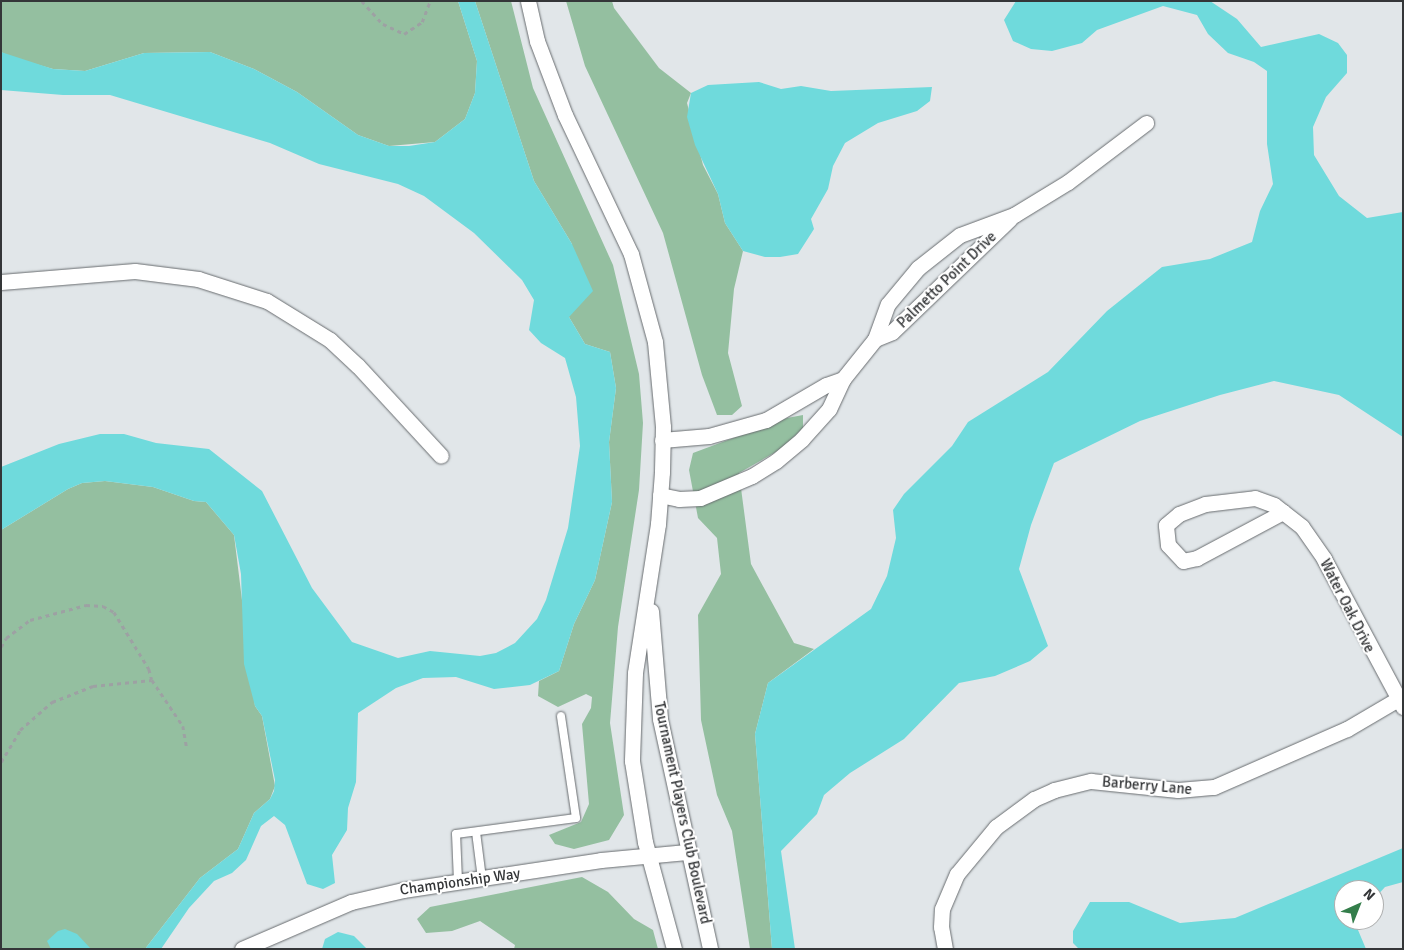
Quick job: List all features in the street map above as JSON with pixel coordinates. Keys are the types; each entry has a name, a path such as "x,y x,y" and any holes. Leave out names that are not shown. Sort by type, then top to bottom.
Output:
{"street":[{"name":"Tournament Players Club Boulevard","path":"528,1 548,73 616,218 646,302 660,384 662,440 660,494 649,586 635,673 632,761 649,855 674,949"},
{"name":"Palmetto Point Drive","path":"660,494 679,499 700,498 752,476 802,439 829,409 843,380 875,339 888,304 918,268 960,235 1014,214 1068,182 1146,123"},
{"name":"Palmetto Point Drive","path":"875,339 892,332 1014,214"},
{"path":"1,282 104,271 143,272 198,278 267,301 300,318 330,340 358,366 441,456"},
{"path":"662,440 709,436 766,420 826,385 843,380"},
{"name":"Water Oak Drive","path":"1283,512 1196,558 1183,561 1168,545 1166,525 1179,514 1204,504 1255,498 1283,512 1302,527 1324,559 1367,644 1401,700"},
{"name":"Tournament Players Club Boulevard","path":"649,586 660,720 687,852 710,949"},
{"name":"Barberry Lane","path":"945,949 941,927 942,909 957,874 996,827 1034,799 1054,790 1091,781 1178,790 1214,787 1347,730 1401,700"},
{"name":"Championship Way","path":"242,949 351,902 458,881 649,855 687,852"}],"lane":[{"path":"458,881 456,834 576,818 562,716"},
{"path":"476,832 482,879"}],"path":[{"path":"90,1 122,1"},
{"path":"362,1 383,24 404,34 422,22 430,1"},
{"path":"1,647 6,638 30,620 86,604 103,606 114,612 149,669 152,680 183,726 187,748"},
{"path":"1,762 20,730 52,702 93,686 152,680"}],"green space":[{"path":"1,1 458,1 477,61 475,93 465,119 435,142 389,146 358,135 297,92 254,69 210,52 144,53 85,71 53,69 11,57 1,52"},
{"path":"475,1 511,1 533,88 613,265 639,374 643,423 639,490 618,627 610,723 624,815 609,840 574,849 555,844 549,835 581,822 589,804 582,724 591,708 592,697 586,694 558,707 538,696 539,681 559,671 574,624 595,580 612,502 609,442 616,388 610,352 585,344 569,317 572,244 534,181"},
{"path":"566,1 612,1 614,8 659,68 691,93 687,103 703,165 718,194 725,223 743,251 734,289 728,353 742,406 732,415 717,415 702,375 663,233 585,66"},
{"path":"803,415 803,428 781,449 739,473 751,564 794,643 814,649 768,683 755,734 772,949 750,949 732,831 717,795 701,720 698,615 721,574 717,538 698,518 689,470 693,453 787,418"},
{"path":"105,481 153,487 194,501 206,502 234,535 255,706 262,716 275,786 270,799 254,813 238,849 200,878 145,949 1,949 1,530 68,489 82,483"},
{"path":"582,877 608,892 634,919 653,930 658,949 514,949 515,945 480,921 452,931 426,933 417,919 430,907"}],"water":[{"path":"458,1 475,1 534,181 572,244 593,291 569,317 585,344 610,352 616,388 609,442 612,502 595,580 574,624 559,671 530,685 494,689 456,677 423,678 396,688 358,713 356,782 348,808 347,830 332,855 335,883 323,889 307,884 285,825 274,816 261,826 246,860 232,873 214,881 189,908 161,949 145,949 200,878 238,849 254,813 270,799 274,791 275,780 262,716 255,706 244,664 241,574 234,535 206,502 194,501 153,487 105,481 82,483 68,489 1,530 1,467 59,444 100,434 124,434 156,443 209,449 262,491 312,588 352,642 398,658 430,651 480,656 496,653 515,643 537,619 546,600 568,528 580,446 576,397 565,358 541,343 529,330 534,300 522,280 474,233 424,196 398,184 319,164 270,143 110,95 63,95 1,90 1,52 53,69 85,71 144,53 210,52 254,69 297,92 358,135 389,146 409,146 435,142 465,119 475,93 477,61"},
{"path":"1016,1 1210,1 1237,19 1261,47 1319,34 1338,43 1347,55 1347,73 1326,97 1313,127 1314,155 1339,196 1367,218 1403,212 1403,437 1339,395 1274,381 1220,395 1140,421 1054,463 1031,525 1019,569 1048,646 1030,661 995,676 959,683 904,739 850,773 824,795 817,814 781,851 795,949 772,949 755,734 768,683 871,609 887,576 896,538 893,510 904,494 952,446 968,422 1048,372 1107,311 1162,267 1210,259 1252,242 1260,211 1273,184 1267,144 1267,71 1254,62 1228,53 1208,34 1197,15 1163,6 1097,30 1082,43 1052,51 1031,49 1013,41 1004,20"},
{"path":"759,82 781,89 801,86 831,91 932,87 930,101 917,111 878,123 845,143 833,166 828,189 811,219 814,229 798,254 765,257 743,251 725,223 718,194 695,145 687,117 691,93 708,85"},
{"path":"1403,848 1403,882 1384,888 1384,880 1334,880 1334,930 1358,930 1366,949 1079,949 1073,943 1073,931 1090,902 1129,902 1180,923 1235,918"},
{"path":"65,929 77,934 91,949 51,949 47,941 58,931"},
{"path":"338,932 354,936 367,949 322,949 325,939"}]}
